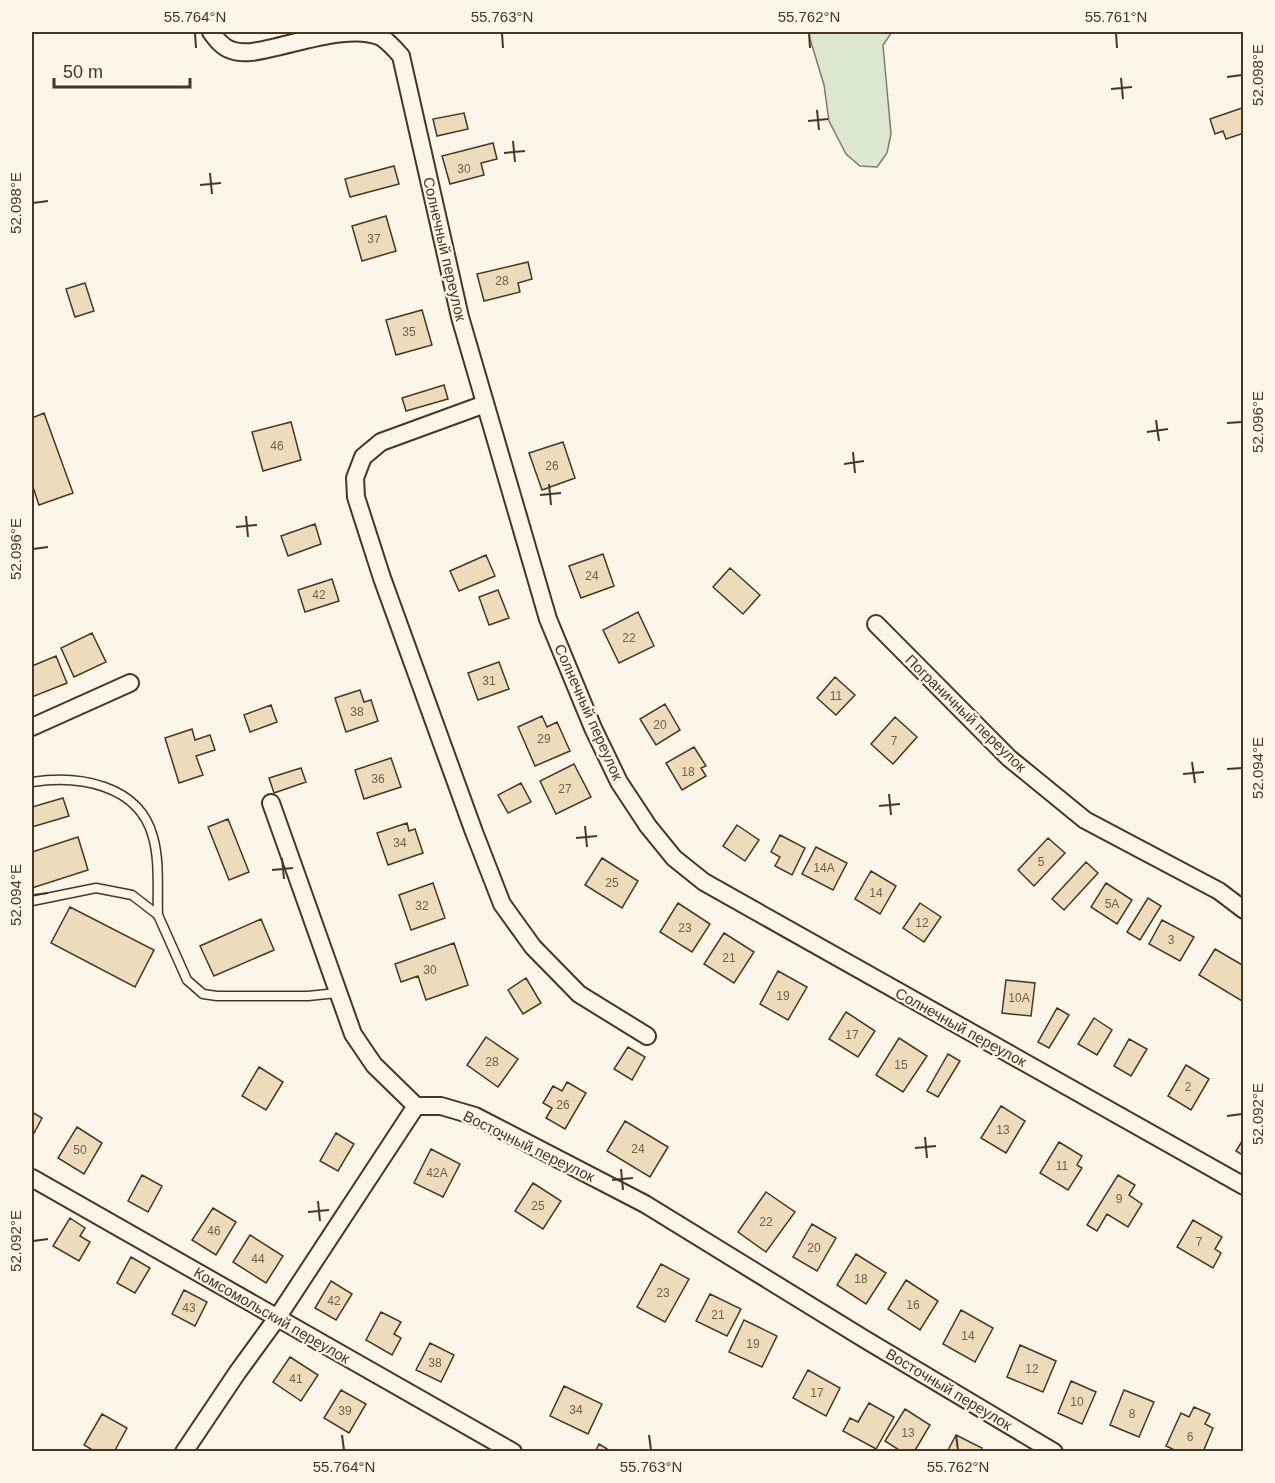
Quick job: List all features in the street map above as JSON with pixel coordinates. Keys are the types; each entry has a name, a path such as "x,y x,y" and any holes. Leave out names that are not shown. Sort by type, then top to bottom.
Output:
{"street":[{"name":"Солнечный переулок","path":"211,32 218,41 231,50 249,53 346,33 365,32 392,45 401,56 460,317 548,619 593,728 619,782 648,826 674,858 704,882 1244,1186"},
{"path":"485,404 381,442 363,457 355,477 356,498 382,578 502,903 533,947 579,994 646,1036"},
{"name":"Пограничный переулок","path":"876,624 1009,758 1085,820 1219,891 1244,910"},
{"path":"32,727 130,683"},
{"path":"184,1452 277,1318 416,1106 369,1057 352,1034 271,803"},
{"name":"Восточный переулок","path":"416,1106 441,1107 475,1116 645,1204 1054,1452"},
{"name":"Комсомольский переулок","path":"32,1178 513,1452"}],"lane":[{"path":"32,782 69,779 103,785 132,802 146,820 153,837 157,862 158,915"},
{"path":"32,901 96,888 132,895 158,915 187,980 203,994 263,996 337,993"}],"green space":[{"path":"808,32 892,32 883,45 891,134 887,153 877,167 860,166 846,154 829,121 824,85"}],"building":[{"path":"1242,108 1244,133 1226,139 1223,131 1215,134 1210,119"},
{"path":"464,113 468,129 437,136 433,119"},
{"path":"493,143 497,159 481,163 484,175 450,184 442,156"},
{"path":"394,166 399,184 350,197 345,179"},
{"path":"386,216 396,251 362,261 352,226"},
{"path":"528,262 532,279 518,283 520,292 484,301 477,274"},
{"path":"85,283 94,311 75,317 66,289"},
{"path":"422,310 432,345 396,355 386,320"},
{"path":"444,385 448,399 406,411 402,398"},
{"path":"44,413 73,493 39,505 32,484 32,418"},
{"path":"291,422 301,460 263,471 252,432"},
{"path":"563,442 575,478 542,490 529,453"},
{"path":"315,524 321,544 288,556 281,536"},
{"path":"603,554 614,586 581,598 569,566"},
{"path":"486,555 495,576 459,591 450,571"},
{"path":"730,568 760,595 743,614 713,587"},
{"path":"332,579 339,601 305,612 298,590"},
{"path":"498,590 509,618 489,625 479,597"},
{"path":"638,612 654,646 619,663 603,630"},
{"path":"92,633 106,662 74,677 61,648"},
{"path":"56,656 67,683 32,697 32,666"},
{"path":"499,662 509,689 478,700 468,673"},
{"path":"835,677 855,695 836,715 817,698"},
{"path":"360,690 364,702 371,700 378,721 346,732 335,698"},
{"path":"665,704 680,730 656,745 640,719"},
{"path":"271,705 277,722 250,732 244,715"},
{"path":"542,716 547,727 557,722 570,751 535,766 518,727"},
{"path":"895,717 917,737 893,764 871,744"},
{"path":"192,729 195,740 210,735 215,750 196,756 203,775 179,783 165,738"},
{"path":"694,747 706,766 701,768 706,776 682,790 666,763"},
{"path":"391,758 401,787 364,799 355,770"},
{"path":"574,764 591,797 556,814 540,781"},
{"path":"301,768 306,782 274,793 269,778"},
{"path":"521,783 531,802 508,813 498,795"},
{"path":"63,798 69,816 32,827 32,807"},
{"path":"228,819 249,872 229,880 208,827"},
{"path":"407,823 409,831 415,829 423,853 388,865 377,833"},
{"path":"737,825 759,840 745,861 723,846"},
{"path":"780,835 805,848 792,875 775,866 780,857 771,852"},
{"path":"78,837 88,870 32,888 32,852"},
{"path":"1048,838 1065,853 1034,886 1018,870"},
{"path":"816,847 847,863 833,890 802,874"},
{"path":"602,858 638,881 622,908 585,885"},
{"path":"1086,862 1098,873 1064,910 1052,899"},
{"path":"871,871 896,886 880,914 855,899"},
{"path":"433,883 445,918 411,930 399,895"},
{"path":"1106,883 1132,900 1117,924 1091,907"},
{"path":"1148,898 1161,906 1140,940 1127,932"},
{"path":"678,903 710,924 692,952 660,932"},
{"path":"920,903 941,917 924,942 903,928"},
{"path":"70,907 154,950 135,987 51,943"},
{"path":"261,919 274,950 214,976 200,946"},
{"path":"1162,920 1194,937 1180,961 1149,944"},
{"path":"724,933 754,952 734,983 704,964"},
{"path":"454,943 468,985 426,1000 418,976 401,982 395,964"},
{"path":"1215,949 1244,966 1242,1001 1199,975"},
{"path":"778,971 807,987 788,1020 760,1004"},
{"path":"526,978 541,1003 523,1014 508,990"},
{"path":"1006,980 1035,983 1031,1016 1002,1013"},
{"path":"1057,1008 1069,1015 1049,1048 1038,1042"},
{"path":"846,1012 875,1031 858,1057 829,1039"},
{"path":"1094,1018 1112,1030 1097,1055 1078,1044"},
{"path":"486,1037 518,1059 498,1087 467,1065"},
{"path":"899,1038 927,1056 903,1092 876,1075"},
{"path":"1129,1039 1147,1049 1131,1076 1114,1066"},
{"path":"628,1047 645,1057 632,1080 614,1069"},
{"path":"948,1054 960,1061 938,1097 927,1091"},
{"path":"1186,1065 1209,1079 1191,1110 1168,1096"},
{"path":"259,1067 283,1082 266,1110 242,1096"},
{"path":"567,1082 586,1093 565,1129 546,1118 552,1108 543,1103 553,1086 562,1091"},
{"path":"1001,1106 1025,1121 1006,1153 981,1138"},
{"path":"32,1112 42,1118 32,1137"},
{"path":"625,1121 668,1147 650,1177 607,1151"},
{"path":"77,1127 102,1143 84,1174 58,1158"},
{"path":"336,1133 354,1144 338,1171 320,1161"},
{"path":"1244,1138 1244,1156 1236,1151"},
{"path":"1059,1142 1082,1156 1077,1165 1082,1168 1068,1190 1040,1173"},
{"path":"431,1149 460,1164 443,1197 414,1183"},
{"path":"142,1175 162,1186 148,1212 128,1201"},
{"path":"1118,1175 1135,1185 1129,1195 1142,1204 1128,1227 1107,1214 1097,1231 1087,1225"},
{"path":"533,1183 561,1201 543,1229 515,1211"},
{"path":"766,1192 795,1212 766,1252 738,1232"},
{"path":"213,1208 236,1222 216,1255 192,1240"},
{"path":"70,1218 85,1228 80,1236 90,1242 79,1261 53,1246"},
{"path":"1193,1220 1222,1237 1215,1249 1221,1253 1213,1268 1177,1247"},
{"path":"812,1224 836,1238 817,1271 793,1257"},
{"path":"250,1235 283,1256 266,1283 233,1262"},
{"path":"856,1254 886,1273 866,1304 837,1285"},
{"path":"131,1257 150,1268 135,1293 117,1283"},
{"path":"661,1264 689,1279 665,1322 637,1307"},
{"path":"906,1280 938,1301 920,1330 888,1309"},
{"path":"331,1281 352,1294 336,1320 315,1308"},
{"path":"184,1290 207,1302 195,1326 172,1314"},
{"path":"710,1294 741,1309 727,1336 696,1321"},
{"path":"961,1310 993,1328 975,1362 943,1344"},
{"path":"381,1312 401,1322 394,1334 401,1338 392,1355 366,1340"},
{"path":"744,1320 777,1336 762,1367 729,1352"},
{"path":"430,1343 454,1355 441,1382 416,1370"},
{"path":"1020,1345 1056,1361 1043,1392 1007,1377"},
{"path":"290,1357 318,1375 301,1401 273,1382"},
{"path":"808,1370 840,1388 826,1416 793,1398"},
{"path":"1071,1381 1096,1392 1082,1424 1058,1413"},
{"path":"564,1386 602,1404 588,1434 550,1416"},
{"path":"341,1390 366,1404 349,1433 324,1418"},
{"path":"1124,1390 1154,1402 1139,1437 1110,1425"},
{"path":"869,1403 894,1417 876,1449 843,1431 850,1418 858,1422"},
{"path":"1194,1407 1210,1414 1205,1424 1213,1428 1203,1452 1174,1452 1175,1450 1166,1446 1181,1413 1189,1417"},
{"path":"905,1409 930,1425 914,1452 902,1452 885,1441"},
{"path":"102,1414 127,1428 114,1452 96,1452 84,1445"},
{"path":"956,1435 982,1448 980,1452 947,1452"},
{"path":"599,1444 612,1452 595,1452"}]}
